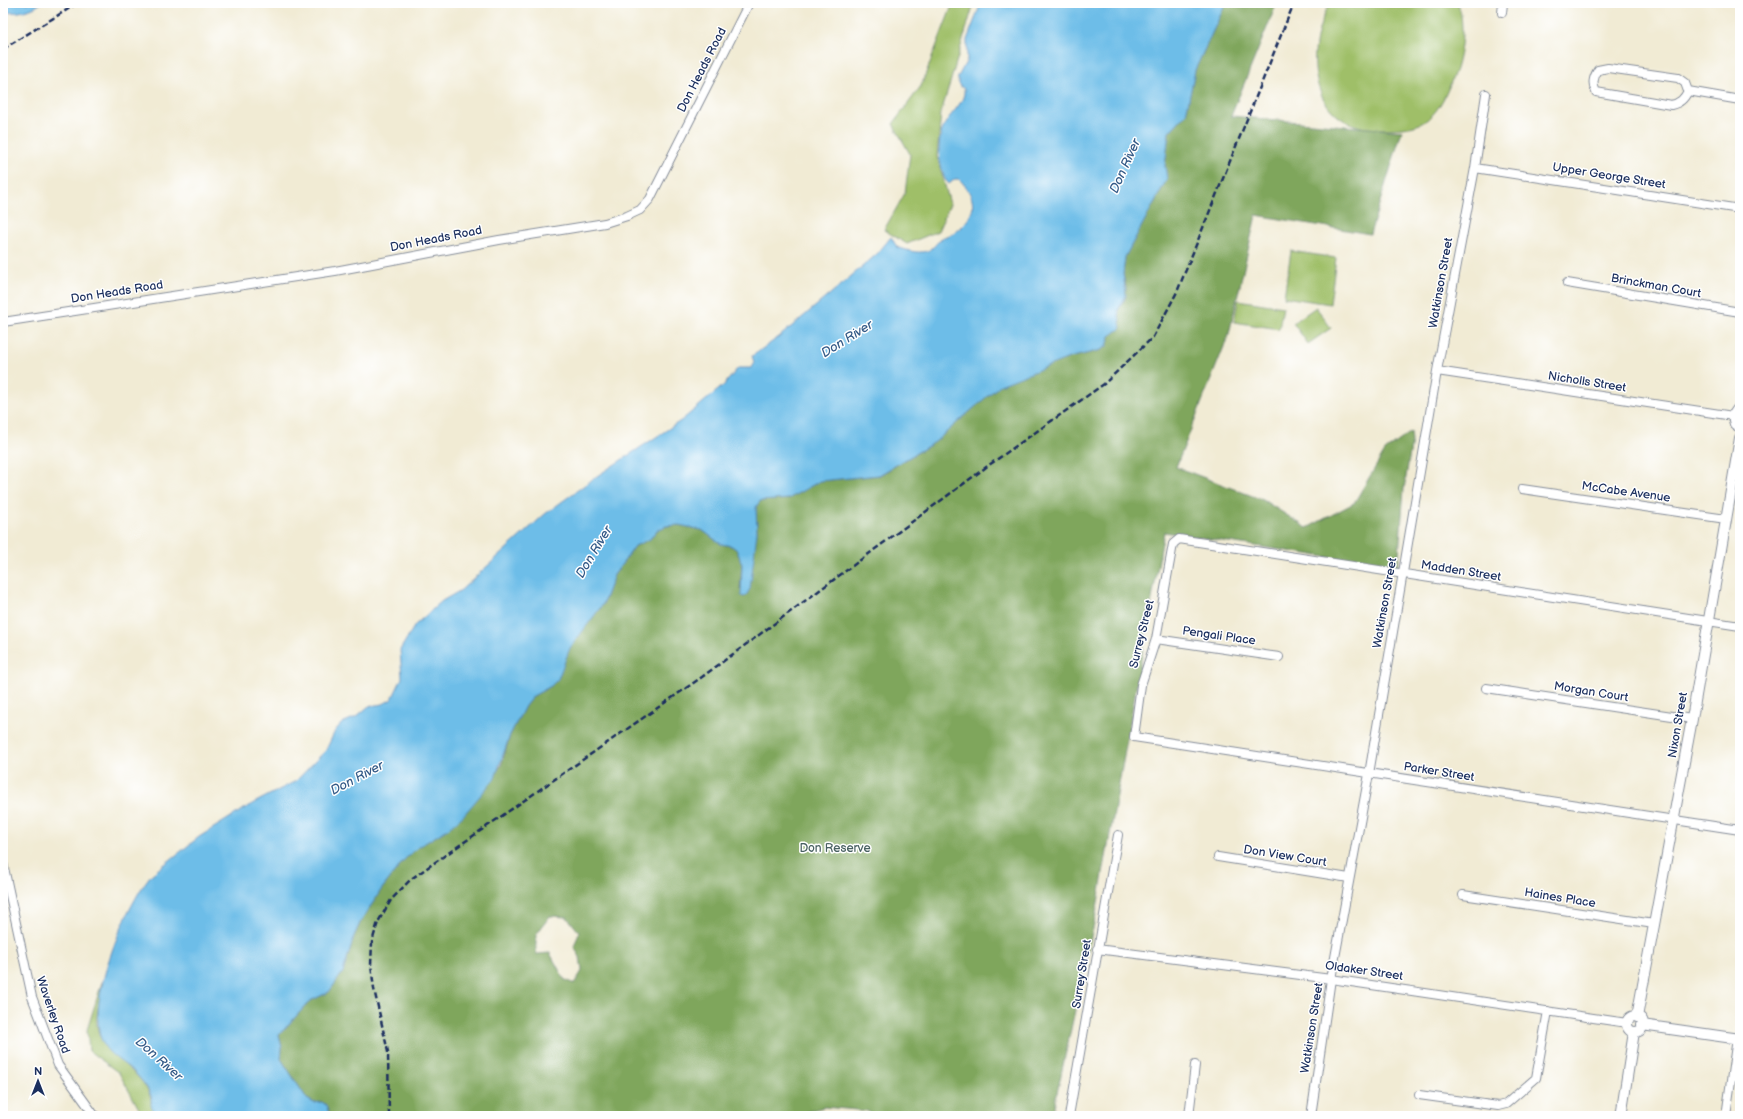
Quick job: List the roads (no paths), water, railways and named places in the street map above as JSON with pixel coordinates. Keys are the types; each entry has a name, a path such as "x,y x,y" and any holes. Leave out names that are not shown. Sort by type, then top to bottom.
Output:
{"street":[{"name":"Don Heads Road","path":"3,322 335,271 499,240 605,223 627,216 640,210 650,199 750,3"},
{"path":"1502,13 1503,3"},
{"path":"1608,68 1678,78 1685,84 1688,91 1684,99 1678,104 1671,105 1596,92 1593,86 1594,77 1598,70 1608,68"},
{"path":"1688,91 1740,100"},
{"name":"Watkinson Street","path":"1311,1116 1331,979 1369,774 1437,371 1475,168 1486,94"},
{"name":"Upper George Street","path":"1475,168 1740,208"},
{"name":"Brinckman Court","path":"1567,283 1740,312"},
{"name":"Nicholls Street","path":"1437,371 1733,416"},
{"path":"1740,408 1733,416 1735,424 1740,427"},
{"name":"Nixon Street","path":"1621,1116 1654,924 1692,719 1740,438"},
{"name":"McCabe Avenue","path":"1522,489 1726,519"},
{"name":"Madden Street","path":"1179,539 1740,626"},
{"name":"Surrey Street","path":"1134,737 1141,686 1156,639 1173,544 1179,539"},
{"name":"Pengali Place","path":"1156,639 1280,657"},
{"name":"Morgan Court","path":"1486,688 1692,719"},
{"name":"Parker Street","path":"1134,737 1740,830"},
{"name":"Surrey Street","path":"1069,1116 1097,949 1114,866 1118,835"},
{"name":"Don View Court","path":"1218,857 1349,878"},
{"name":"Waverley Road","path":"3,863 32,997 58,1065 95,1116"},
{"name":"Haines Place","path":"1463,895 1654,924"},
{"name":"Oldaker Street","path":"1097,949 1331,979 1627,1023"},
{"path":"1420,1095 1498,1106 1506,1104 1536,1078 1548,1011"},
{"path":"1627,1023 1628,1028 1638,1024 1738,1039 1726,1116"},
{"path":"1189,1116 1195,1065"}],"water":[{"path":"3,3 41,3 28,10 13,13 3,12"},
{"name":"Don River","path":"981,3 1226,3 1195,70 1186,114 1169,132 1165,166 1167,179 1125,257 1123,274 1126,295 1118,310 1121,328 1110,336 1107,346 1101,350 1069,358 1000,385 935,442 879,475 820,481 788,499 760,501 756,507 757,532 750,589 744,597 741,596 742,564 737,550 732,546 721,544 702,530 679,525 666,526 657,530 650,539 635,546 614,575 603,604 570,648 558,679 551,686 533,696 525,706 510,735 495,778 463,816 449,828 417,848 405,859 381,890 360,923 354,936 343,972 329,992 310,1001 279,1035 282,1048 281,1059 307,1099 314,1103 322,1102 326,1105 330,1116 155,1116 151,1105 150,1093 146,1086 133,1071 106,1049 99,1028 99,1007 103,983 110,957 119,932 130,909 151,875 199,837 252,804 296,781 326,750 335,731 342,723 356,717 369,706 383,704 392,699 402,678 400,650 415,625 442,601 461,590 545,514 597,476 682,420 724,385 738,368 751,368 754,362 752,356 779,337 877,254 891,237 897,247 923,252 931,249 942,238 952,234 966,222 972,208 970,194 959,179 955,179 949,184 946,180 940,160 939,148 940,137 946,122 963,98 964,89 958,84 958,77 967,60 967,40"}],"railway":[{"path":"3,49 78,3"},
{"path":"389,1116 388,1052 374,989 371,965 372,942 378,922 391,900 411,879 702,677 989,465 1104,384 1153,337 1177,292 1294,3"}],"park label":[{"name":"Don Reserve","path":"835,848"}]}
